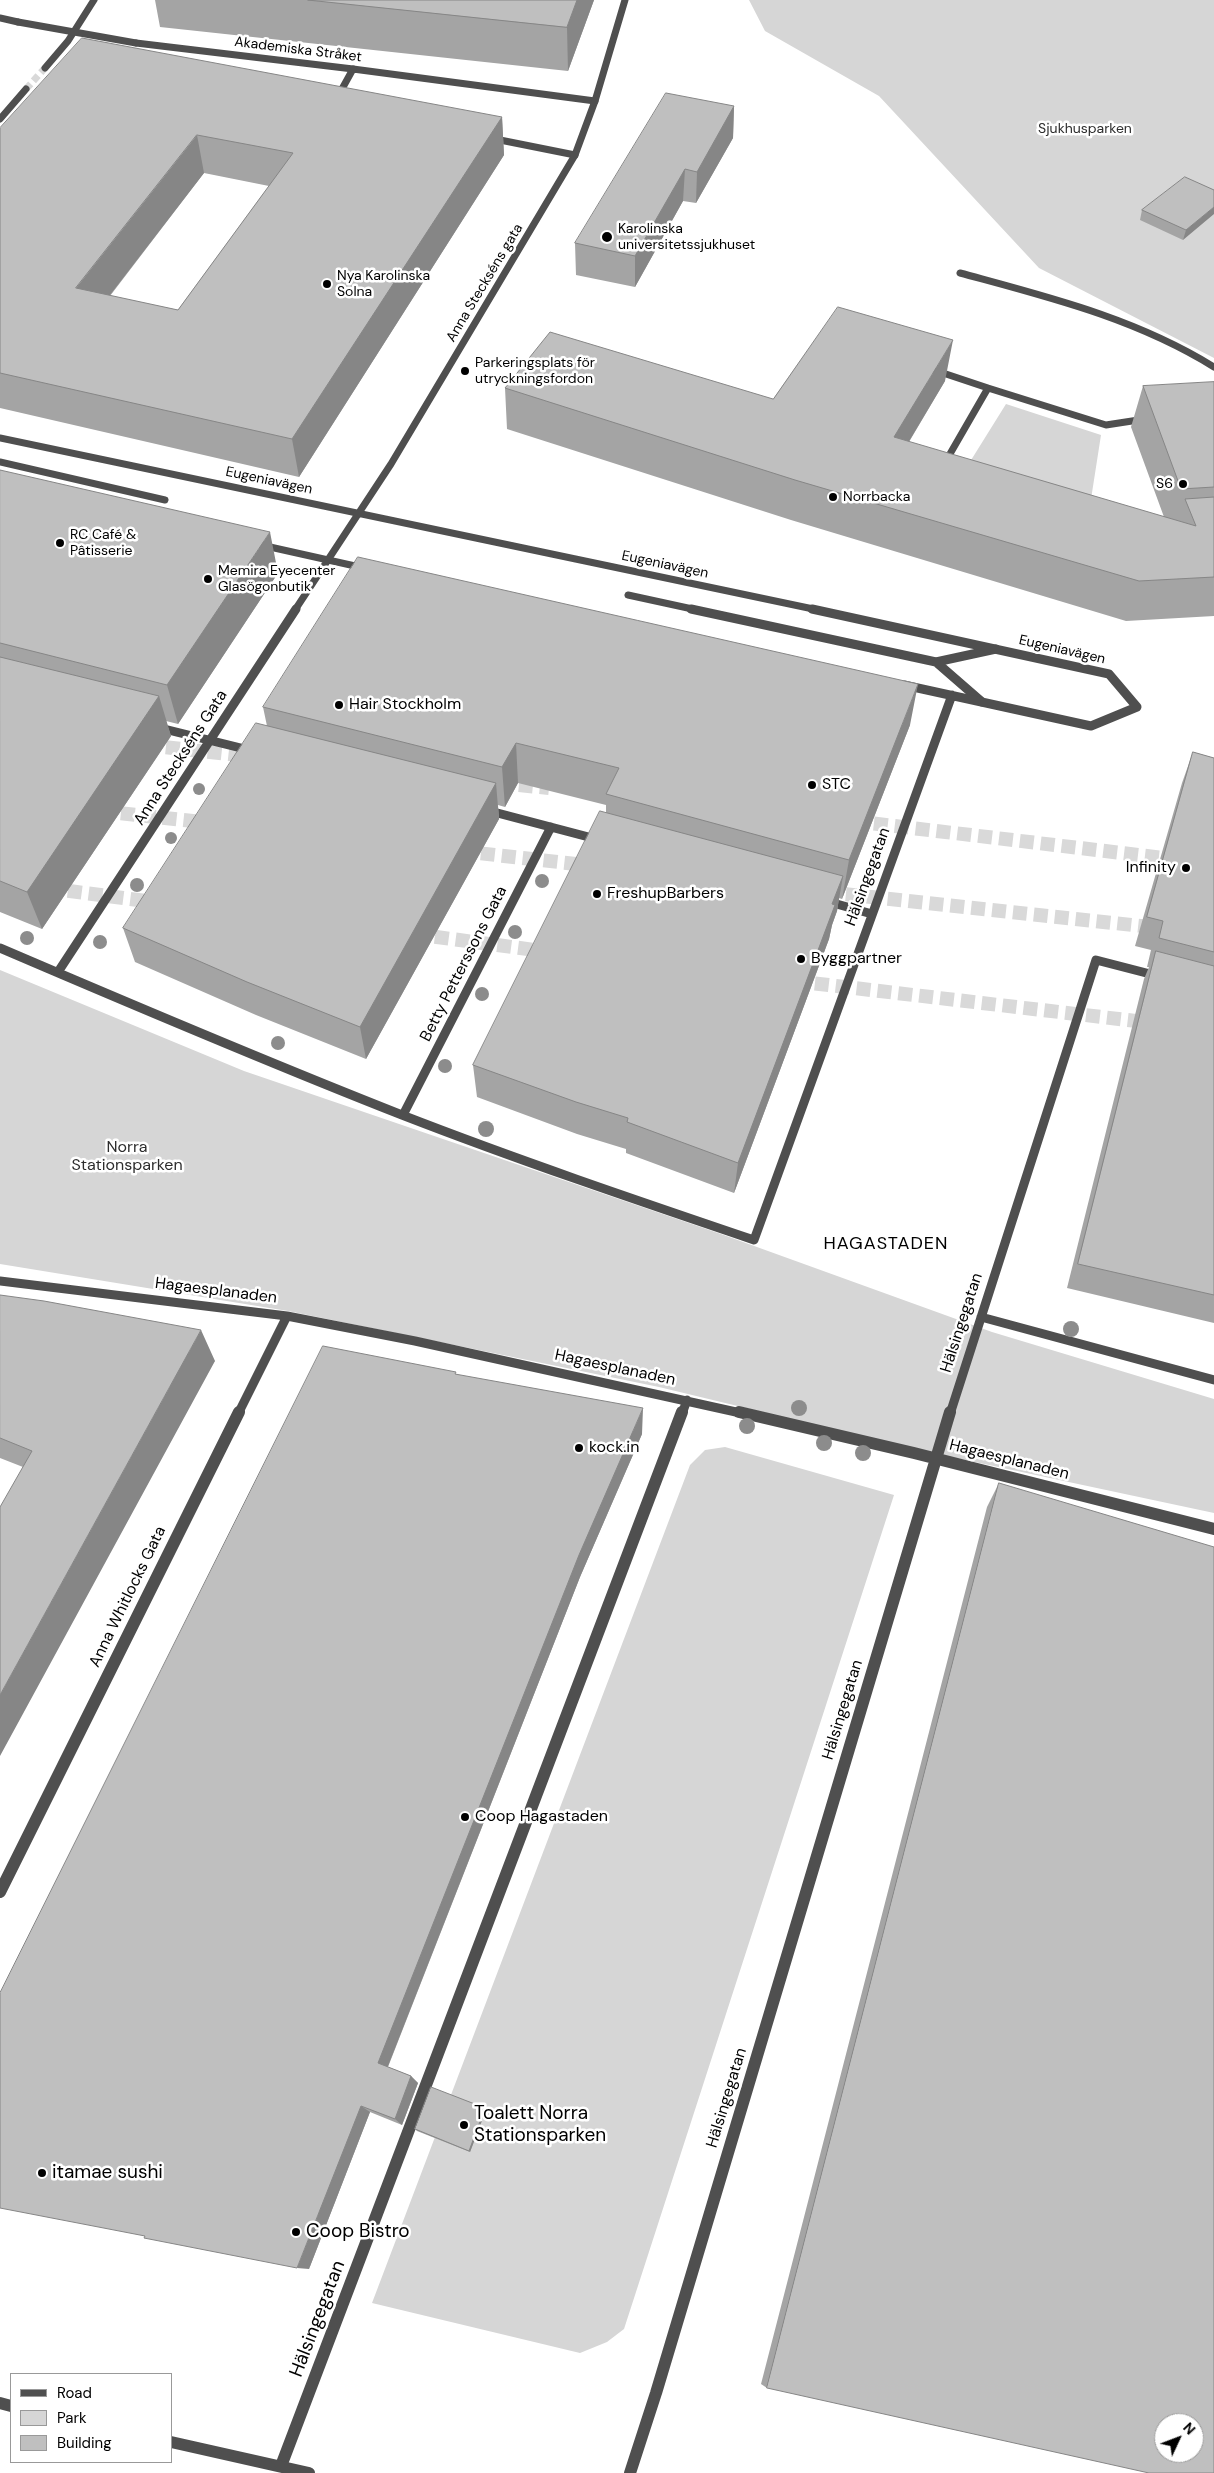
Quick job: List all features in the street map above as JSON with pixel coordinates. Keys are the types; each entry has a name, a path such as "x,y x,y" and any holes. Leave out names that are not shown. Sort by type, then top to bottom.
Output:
{"street":[{"path":"45,68 68,41 94,0"},
{"name":"Anna Steckséns gata","path":"328,560 391,464 575,155 595,101 625,0"},
{"name":"Akademiska Stråket","path":"0,18 136,43 595,101"},
{"path":"332,107 353,69"},
{"path":"0,119 26,89"},
{"path":"477,135 575,155"},
{"path":"960,273 1121,319 1193,353 1214,367"},
{"path":"926,367 1106,425 1150,418"},
{"path":"938,474 988,388"},
{"name":"Eugeniavägen","path":"0,438 998,648 1109,674 1137,706 1090,726 893,682"},
{"path":"0,462 165,500"},
{"path":"252,543 377,571"},
{"name":"Anna Steckséns Gata","path":"58,972 328,560"},
{"path":"628,595 936,662 998,648"},
{"path":"936,662 982,702"},
{"name":"Hälsingegatan","path":"403,1115 600,1188 754,1240 952,695"},
{"path":"150,725 258,753"},
{"path":"477,808 613,844"},
{"name":"Betty Petterssons Gata","path":"403,1115 551,827"},
{"path":"814,898 872,914"},
{"path":"0,948 188,1029 403,1115"},
{"name":"Hälsingegatan","path":"630,2473 659,2383 935,1459 1096,960 1168,979"},
{"name":"Hagaesplanaden","path":"0,1281 287,1316 415,1341 687,1400 935,1459 1214,1529"},
{"name":"Anna Whitlocks Gata","path":"0,1892 287,1316"},
{"path":"981,1317 1214,1380"},
{"name":"Hälsingegatan","path":"281,2466 687,1400"},
{"path":"172,2442 309,2473"}],"green space":[{"name":"Sjukhusparken","path":"749,0 1214,0 1214,358 1039,268 879,96 765,31"},
{"path":"1006,404 1101,435 1089,512 963,473"},
{"name":"Norra Stationsparken","path":"0,970 244,1071 721,1234 992,1332 1214,1399 1214,1513 928,1452 659,1387 288,1311 0,1264"},
{"path":"725,1447 894,1495 624,2329 607,2342 580,2353 372,2303 690,1465 705,1450"}],"building":[{"path":"308,0 577,0 567,27"},
{"name":"Nya Karolinska Solna","path":"82,38 502,117 292,439 0,373 0,128","holes":["197,135 293,153 178,310 76,288"]},
{"path":"666,93 734,106 697,172 685,169 635,256 575,243"},
{"path":"1185,177 1214,190 1214,207 1186,230 1142,210"},
{"path":"838,307 953,340 894,437 1196,526 1185,499 1214,497 1214,577 1139,581 795,480 505,388 550,332 773,399"},
{"path":"1214,382 1214,487 1181,489 1143,386"},
{"path":"0,470 270,532 167,685 0,643"},
{"path":"358,557 918,684 849,860 606,794 619,768 516,743 502,767 263,707"},
{"path":"0,657 159,696 27,892 0,881"},
{"path":"256,723 496,783 360,1027 247,982 123,928"},
{"name":"Infinity","path":"1193,752 1214,758 1214,952 1159,938 1163,921 1147,917"},
{"path":"600,811 843,876 832,904 835,905 738,1163 627,1122 628,1118 576,1102 473,1065"},
{"path":"1156,951 1214,966 1214,1295 1078,1264"},
{"path":"0,1295 44,1301 201,1330 0,1695 0,1507 32,1451 0,1438"},
{"path":"323,1346 456,1372 455,1374 643,1408 579,1555 378,2063 411,2076 395,2119 361,2106 297,2268 0,2208 0,1993"},
{"path":"999,1483 1214,1547 1214,2473 1149,2473 767,2388"},
{"path":"431,2087 485,2108 469,2151 415,2129"}],"tunnel":[{"path":"26,89 45,68"},
{"path":"145,745 256,757"},
{"path":"498,783 549,788"},
{"path":"100,811 211,823"},
{"path":"853,821 1214,864"},
{"path":"460,851 594,866"},
{"path":"47,888 161,903"},
{"path":"825,892 1160,928"},
{"path":"414,934 550,952"},
{"path":"794,981 1153,1023"}],"place":[{"name":"Karolinska universitetssjukhuset","path":"607,237"},
{"name":"Nya Karolinska Solna","path":"327,284"},
{"name":"Parkeringsplats för utryckningsfordon","path":"465,371"},
{"name":"S6","path":"1183,484"},
{"name":"Norrbacka","path":"833,497"},
{"name":"RC Café & Pâtisserie","path":"60,543"},
{"name":"Memira Eyecenter Glasögonbutik","path":"208,579"},
{"name":"Hair Stockholm","path":"339,705"},
{"name":"STC","path":"812,785"},
{"name":"Infinity","path":"1186,868"},
{"name":"FreshupBarbers","path":"597,894"},
{"name":"Byggpartner","path":"801,959"},
{"name":"kock.in","path":"579,1448"},
{"name":"Coop Hagastaden","path":"465,1817"},
{"name":"Toalett Norra Stationsparken","path":"464,2125"},
{"name":"itamae sushi","path":"42,2173"},
{"name":"Coop Bistro","path":"296,2232"}],"district":[{"name":"HAGASTADEN","path":"886,1244"}]}
